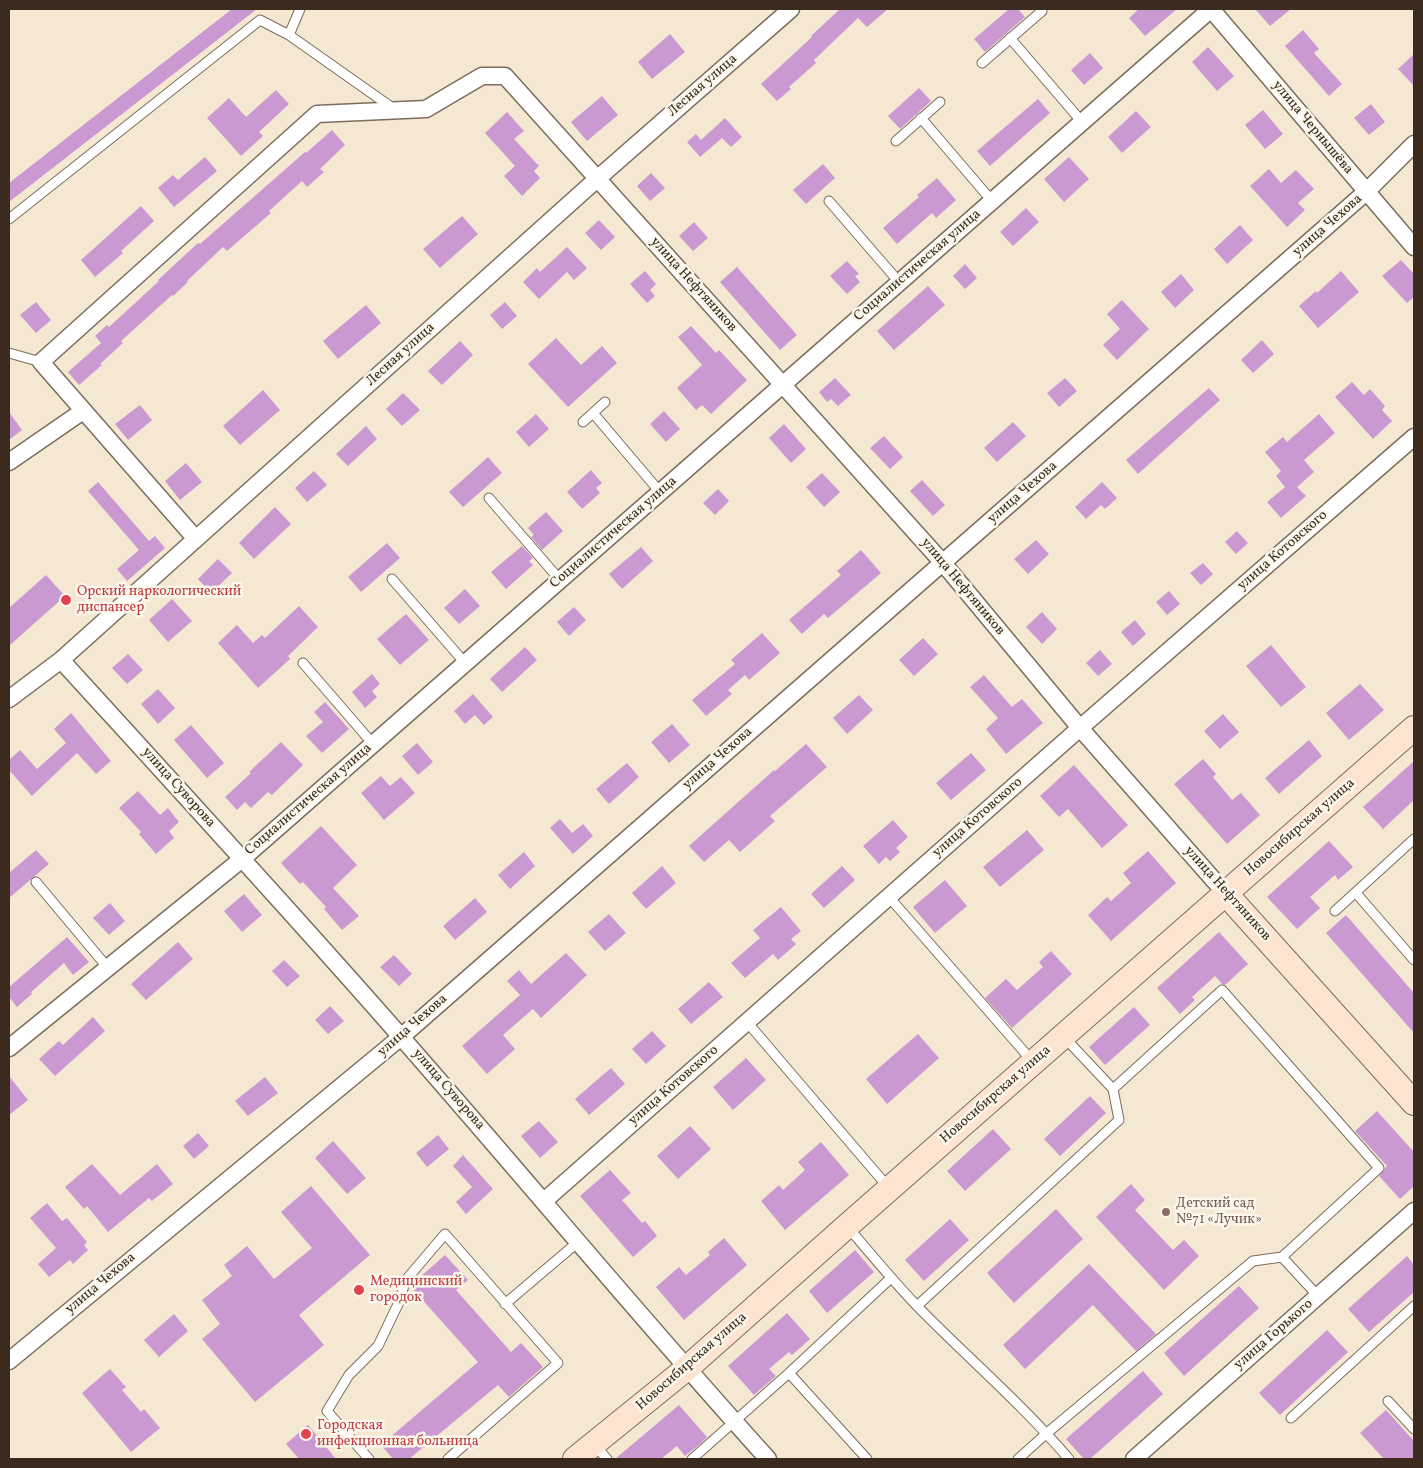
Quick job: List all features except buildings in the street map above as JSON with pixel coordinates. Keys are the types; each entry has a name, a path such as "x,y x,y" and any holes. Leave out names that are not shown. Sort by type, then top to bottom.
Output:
{"main road":[{"name":"Новосибирская улица","path":"575,1459 600,1452 686,1369 1414,728"},
{"name":"улица Нефтяников","path":"1226,894 1414,1103"}],"street":[{"name":"Лесная улица","path":"9,699 61,660 195,538 791,9"},
{"name":"Социалистическая улица","path":"9,1048 242,859 1211,9"},
{"name":"улица Чернышёва","path":"1211,9 1414,247"},
{"name":"улица Нефтяников","path":"395,110 426,109 482,76 505,76 943,563 1080,728 1226,894"},
{"path":"195,538 42,362 317,114 395,110"},
{"name":"улица Чехова","path":"9,1361 401,1037 1366,192 1414,144"},
{"path":"9,462 83,411"},
{"name":"улица Котовского","path":"544,1201 1080,728 1414,437"},
{"name":"улица Суворова","path":"61,660 401,1037 544,1201 686,1369 768,1459"},
{"name":"улица Горького","path":"1134,1459 1414,1212"}],"lane":[{"path":"288,35 300,9"},
{"path":"982,63 1042,11"},
{"path":"9,219 260,20 288,35 395,110"},
{"path":"1010,38 1082,122"},
{"path":"896,140 940,102"},
{"path":"922,118 992,201"},
{"path":"829,201 899,282"},
{"path":"9,353 42,362"},
{"path":"583,422 605,402"},
{"path":"592,413 660,492"},
{"path":"489,498 560,580"},
{"path":"392,579 466,663"},
{"path":"303,663 373,744"},
{"path":"1335,911 1414,839"},
{"path":"36,882 108,968"},
{"path":"1356,893 1414,960"},
{"path":"889,897 1033,1063"},
{"path":"1018,1459 1046,1433 1253,1261 1282,1257 1379,1168 1222,990 1113,1089"},
{"path":"747,1022 890,1188"},
{"path":"917,1306 1119,1120 1113,1089 1064,1036"},
{"path":"847,1226 917,1306 1046,1433 1069,1459"},
{"path":"369,1459 327,1411 349,1375 378,1346 400,1300 405,1281 444,1234 558,1363 448,1459"},
{"path":"505,1304 578,1242"},
{"path":"1282,1257 1318,1296"},
{"path":"692,1459 789,1373 891,1278"},
{"path":"1291,1418 1414,1306"},
{"path":"789,1373 867,1459"},
{"path":"1388,1401 1414,1429"}],"place":[{"name":"Орский наркологический диспансер","path":"66,600"},
{"name":"Детский сад №71 «Лучик»","path":"1166,1212"},
{"name":"Медицинский городок","path":"359,1290"},
{"name":"Городская инфекционная больница","path":"306,1434"}]}
